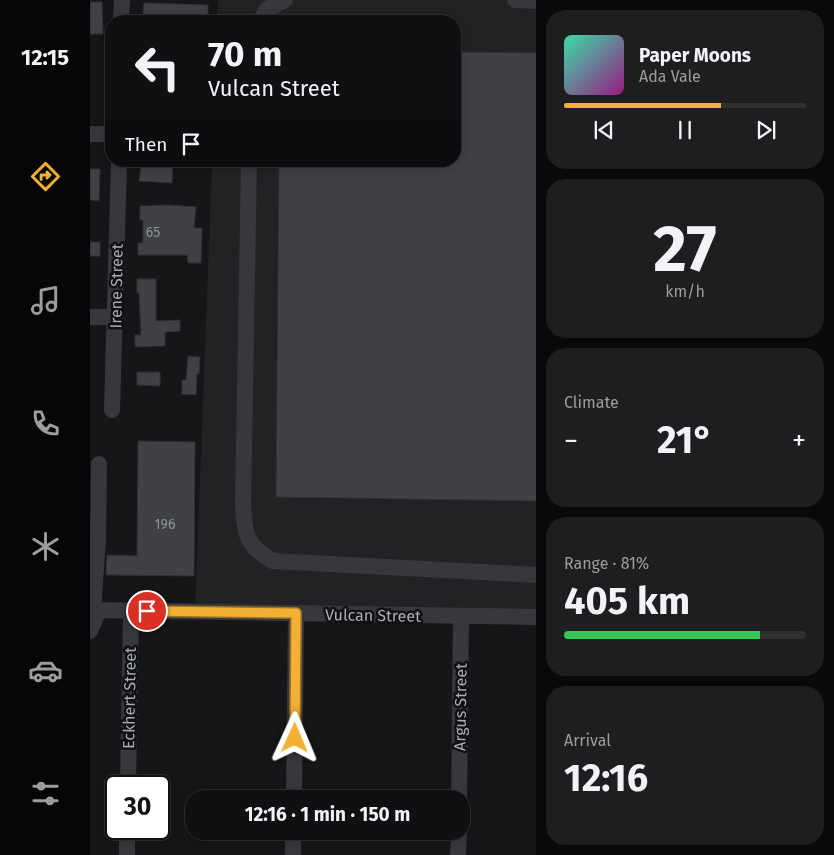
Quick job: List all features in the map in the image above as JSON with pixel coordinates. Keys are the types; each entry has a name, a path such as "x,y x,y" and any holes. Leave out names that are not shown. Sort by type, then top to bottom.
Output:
{"street":[{"path":"121,15 122,0"},
{"path":"264,15 267,9 285,0"},
{"path":"515,0 536,0"},
{"path":"90,134 105,134"},
{"name":"Irene Street","path":"112,410 119,167"},
{"path":"249,167 243,506 245,532 257,552 272,561 536,575"},
{"path":"90,317 115,318"},
{"path":"90,631 94,610 98,540 99,464"},
{"name":"Vulcan Street","path":"94,610 536,617"},
{"name":"Eckhert Street","path":"128,775 130,610"},
{"path":"294,790 296,613"},
{"name":"Argus Street","path":"459,790 461,616"},
{"path":"126,855 127,840"},
{"path":"293,855 294,840"},
{"path":"458,855 459,840"}],"shaded area":[{"path":"218,0 536,0 536,616 195,611 212,167 461,167 461,15 217,15"}],"building":[{"path":"90,2 102,2 103,34 90,34"},
{"path":"144,3 208,5 208,15 143,15"},
{"path":"461,52 536,53 536,501 276,497 279,167 461,167"},
{"path":"141,167 173,167 172,183 139,181"},
{"path":"90,169 100,169 99,201 90,200"},
{"path":"140,206 196,207 194,228 202,228 201,263 188,263 187,255 138,255 138,243 143,243 143,220 140,220"},
{"path":"90,242 100,242 100,256 90,256"},
{"path":"137,279 156,279 156,321 180,320 180,331 165,332 165,346 135,347 135,335 141,335"},
{"path":"188,356 200,357 196,395 182,394 182,380 186,380"},
{"path":"137,372 160,372 160,386 137,385"},
{"path":"138,441 195,442 194,576 106,575 107,555 137,556"}],"route":[{"path":"147,611 296,613 295,738"}]}
